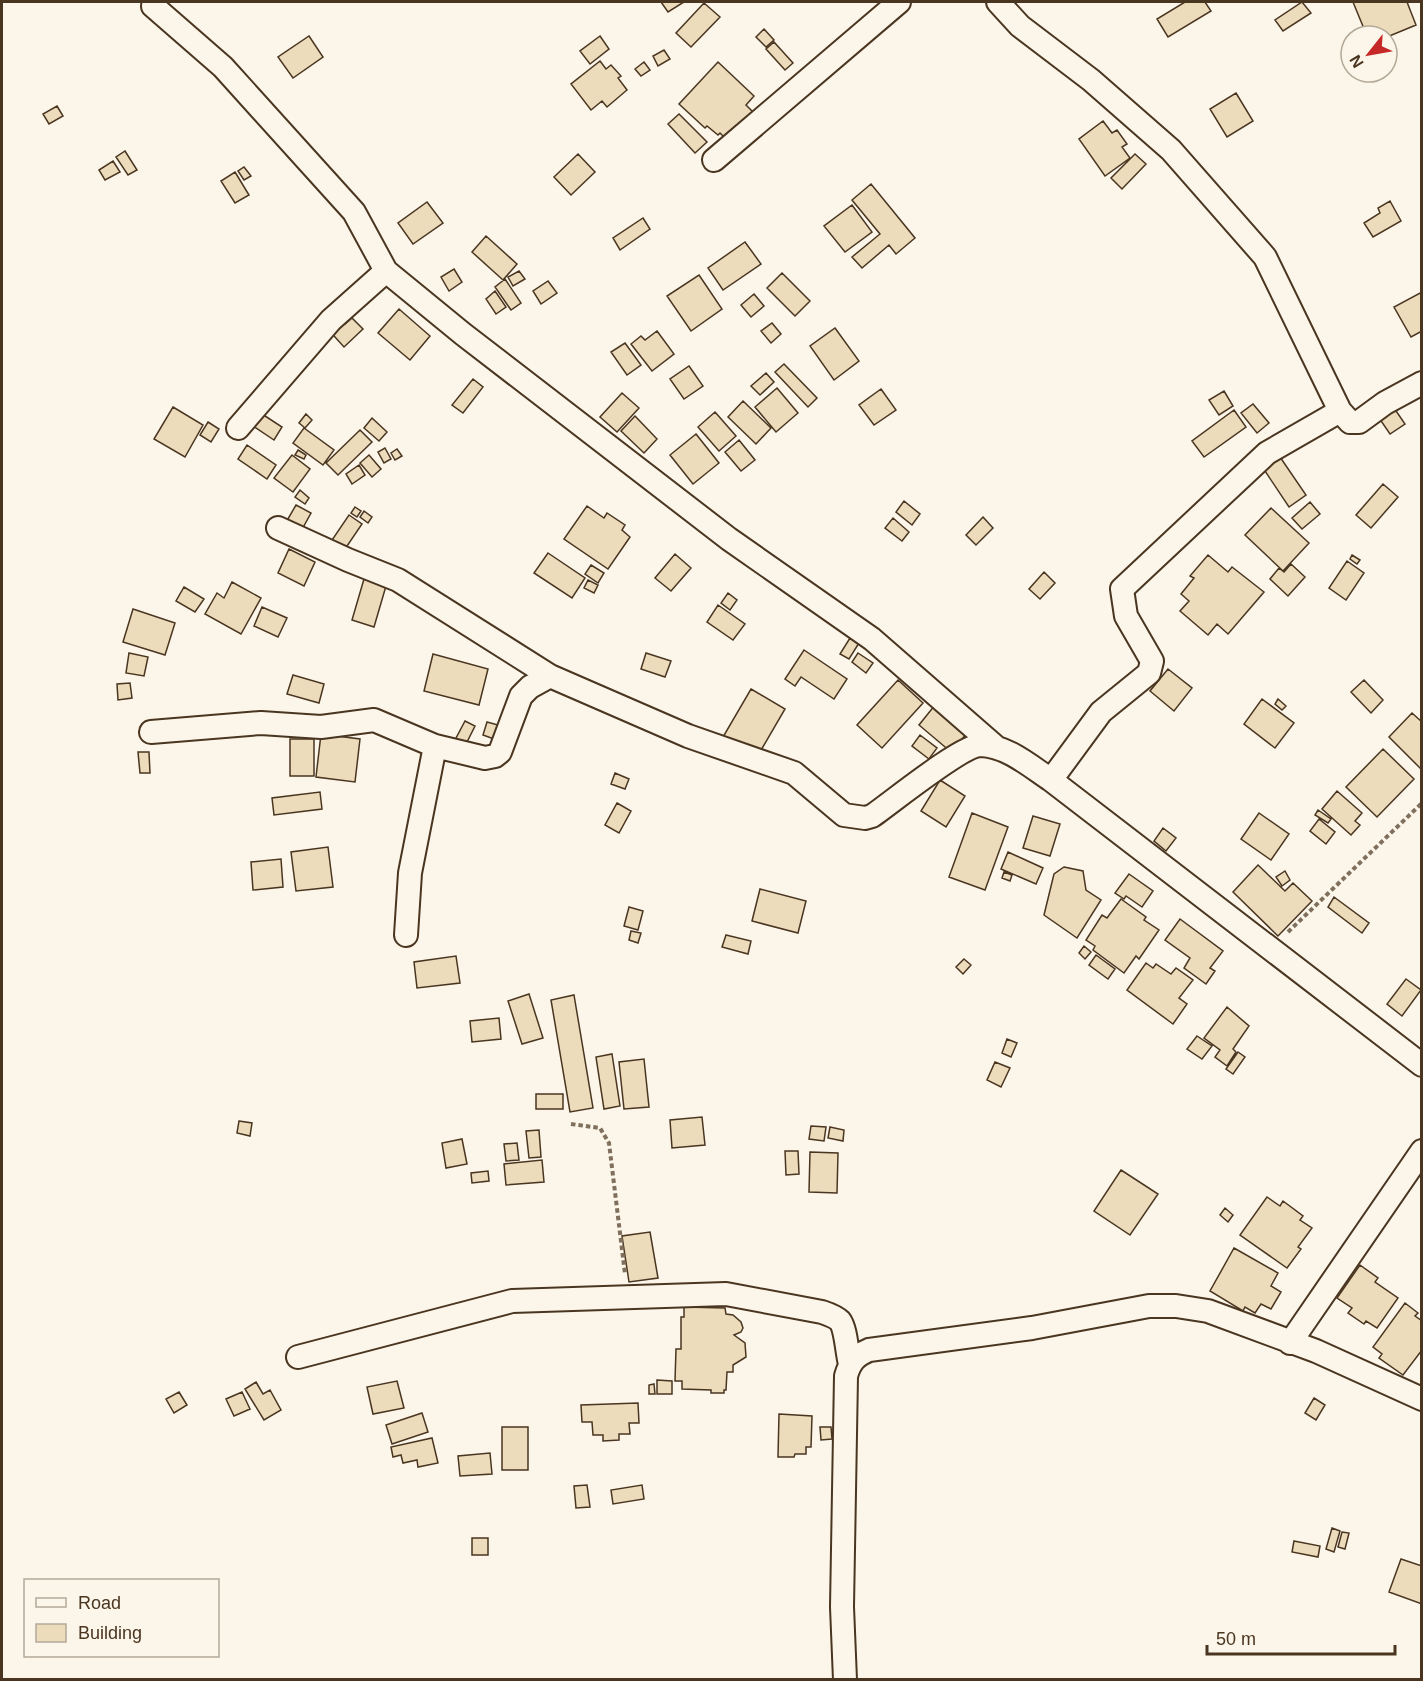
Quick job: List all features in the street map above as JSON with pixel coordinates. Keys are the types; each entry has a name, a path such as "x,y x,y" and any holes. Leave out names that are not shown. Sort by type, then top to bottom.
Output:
{"street":[{"path":"714,160 899,2"},
{"path":"998,2 1020,26 1091,80 1171,150 1265,258 1340,411 1350,423 1359,422 1386,403 1422,383"},
{"path":"153,6 223,67 354,212 386,271 463,334 729,539 872,639 997,748 1018,758 1051,780 1422,1065"},
{"path":"238,428 331,320 386,271"},
{"path":"1051,780 1101,712 1149,673 1152,662 1126,616 1122,589 1267,453 1340,411"},
{"path":"278,528 398,580 550,676 688,736 794,773 844,815 850,817 872,816 961,752 978,745 997,748"},
{"path":"152,732 261,723 321,727 374,720 435,747 485,758 495,756 500,752 521,696 530,687 550,676"},
{"path":"406,935 410,873 435,747"},
{"path":"1290,1342 1422,1152"},
{"path":"298,1357 512,1301 726,1294 822,1312 840,1321 850,1364"},
{"path":"845,1680 842,1607 846,1376 850,1364 858,1355 869,1350 1032,1328 1149,1306 1176,1306 1208,1311 1316,1351 1422,1399"}],"path":[{"path":"1270,949 1422,803"},
{"path":"571,1124 600,1128 609,1143 628,1299"}],"building":[{"path":"661,2 684,2 668,12"},
{"path":"1185,2 1205,2 1211,11 1168,37 1157,19"},
{"path":"1302,2 1311,13 1283,31 1275,20"},
{"path":"1353,2 1407,2 1416,25 1399,32 1399,24 1362,24"},
{"path":"704,3 720,17 691,47 676,33"},
{"path":"764,29 774,40 766,47 756,37"},
{"path":"309,36 323,57 293,78 278,57"},
{"path":"600,36 609,49 590,64 580,51"},
{"path":"774,42 793,63 785,70 766,49"},
{"path":"664,50 670,59 658,66 653,56"},
{"path":"600,61 606,69 611,65 621,76 618,78 627,90 607,107 602,101 591,110 571,84"},
{"path":"644,62 650,70 641,76 635,69"},
{"path":"718,62 754,96 746,105 754,113 728,141 720,133 718,135 707,126 705,128 679,104"},
{"path":"1236,93 1253,121 1227,137 1210,109"},
{"path":"57,106 63,116 49,124 43,114"},
{"path":"679,114 707,142 695,153 668,124"},
{"path":"1103,121 1112,133 1117,130 1127,144 1122,147 1130,158 1105,176 1079,139"},
{"path":"125,151 137,170 128,175 116,157"},
{"path":"578,154 595,172 571,195 554,177"},
{"path":"1135,154 1146,164 1122,189 1111,178"},
{"path":"113,161 120,172 105,180 99,170"},
{"path":"244,167 251,176 244,180 238,171"},
{"path":"235,172 249,195 235,203 221,181"},
{"path":"871,184 915,238 896,254 889,245 862,268 852,257 880,234 852,200"},
{"path":"1390,201 1401,221 1373,237 1364,223 1380,213 1378,208"},
{"path":"427,202 443,223 413,244 398,223"},
{"path":"852,205 872,232 845,252 824,226"},
{"path":"643,218 650,229 620,250 613,238"},
{"path":"486,236 517,264 503,280 472,252"},
{"path":"745,242 761,264 723,290 708,268"},
{"path":"454,269 462,282 449,291 441,277"},
{"path":"519,271 525,279 513,286 508,277"},
{"path":"782,273 810,301 795,316 767,288"},
{"path":"699,275 722,309 691,331 667,296"},
{"path":"505,279 521,303 511,310 495,287"},
{"path":"548,281 557,293 541,304 533,291"},
{"path":"495,291 506,307 496,314 486,299"},
{"path":"1422,292 1422,331 1411,337 1394,307"},
{"path":"754,294 764,306 751,317 741,305"},
{"path":"399,309 430,336 410,360 378,333"},
{"path":"338,316 345,324 352,318 363,329 344,347 326,327"},
{"path":"772,323 781,334 771,343 761,331"},
{"path":"835,328 859,361 834,380 810,346"},
{"path":"657,331 674,354 652,371 631,344 641,336 645,340"},
{"path":"625,343 641,365 627,375 611,352"},
{"path":"784,364 817,398 808,407 775,372"},
{"path":"689,366 703,386 684,399 670,379"},
{"path":"766,373 774,382 760,395 751,386"},
{"path":"473,379 483,387 463,413 452,405"},
{"path":"777,388 798,413 776,432 755,407"},
{"path":"881,389 896,410 874,425 859,405"},
{"path":"1224,391 1233,406 1219,415 1209,400"},
{"path":"622,393 639,408 617,432 600,417"},
{"path":"743,401 771,428 756,444 728,417"},
{"path":"1253,404 1269,423 1257,433 1241,413"},
{"path":"1392,405 1405,424 1390,434 1377,415"},
{"path":"173,407 203,425 185,457 154,439"},
{"path":"1234,410 1246,427 1204,457 1192,441"},
{"path":"259,412 282,427 274,440 250,424"},
{"path":"715,412 736,436 719,451 698,427"},
{"path":"306,414 312,420 305,428 299,423"},
{"path":"635,416 657,439 644,453 621,431"},
{"path":"372,418 387,432 379,441 364,428"},
{"path":"208,422 219,429 211,442 200,435"},
{"path":"304,428 334,450 323,465 293,443"},
{"path":"360,430 372,442 338,475 326,463"},
{"path":"696,434 719,463 693,484 670,455"},
{"path":"739,440 755,460 741,471 725,452"},
{"path":"247,445 276,465 267,479 238,459"},
{"path":"385,448 391,459 384,463 378,452"},
{"path":"397,449 402,456 395,460 391,453"},
{"path":"298,450 306,455 304,459 295,455"},
{"path":"292,455 310,469 293,492 274,478"},
{"path":"369,455 381,469 372,477 360,463"},
{"path":"1280,457 1306,495 1289,507 1263,468"},
{"path":"359,465 365,475 352,484 346,474"},
{"path":"1383,484 1398,497 1371,528 1356,515"},
{"path":"300,490 309,498 305,504 295,497"},
{"path":"904,501 920,514 912,525 896,512"},
{"path":"1310,502 1320,514 1302,529 1292,518"},
{"path":"296,505 311,513 300,533 285,524"},
{"path":"587,506 604,518 607,513 625,525 622,530 630,537 608,569 564,539"},
{"path":"355,507 361,511 357,517 351,513"},
{"path":"1271,508 1309,543 1283,571 1245,535"},
{"path":"364,511 372,517 368,523 360,517"},
{"path":"349,515 362,524 343,552 330,543"},
{"path":"983,517 993,528 976,545 966,535"},
{"path":"893,518 909,532 902,541 885,528"},
{"path":"289,549 315,562 304,586 278,573"},
{"path":"548,553 585,578 572,598 534,573"},
{"path":"675,554 691,568 671,591 655,578"},
{"path":"1208,555 1228,572 1232,567 1264,592 1228,634 1217,624 1208,635 1180,611 1189,601 1181,594 1194,578 1190,576"},
{"path":"1352,555 1360,560 1357,564 1350,559"},
{"path":"1347,561 1364,573 1346,600 1329,588"},
{"path":"1291,564 1305,577 1288,596 1270,579 1279,568 1284,572"},
{"path":"591,565 604,573 598,583 585,574"},
{"path":"1044,572 1055,583 1040,599 1029,589"},
{"path":"364,579 386,586 374,627 352,620"},
{"path":"588,580 598,585 594,593 584,588"},
{"path":"232,582 261,598 241,634 205,614 217,593 224,598"},
{"path":"184,587 204,599 195,612 176,601"},
{"path":"728,593 737,600 730,610 721,603"},
{"path":"718,605 745,624 733,640 707,622"},
{"path":"262,607 287,618 278,637 254,626"},
{"path":"133,609 175,623 165,655 123,642"},
{"path":"850,638 859,643 849,659 840,654"},
{"path":"804,650 847,679 834,699 801,677 795,686 785,679"},
{"path":"129,653 148,657 144,676 126,673"},
{"path":"646,653 671,661 665,677 641,669"},
{"path":"858,653 873,663 866,673 852,662"},
{"path":"433,654 488,669 479,705 424,691"},
{"path":"1168,669 1192,688 1174,711 1150,691"},
{"path":"293,675 324,684 319,703 287,694"},
{"path":"898,680 923,703 882,748 857,725"},
{"path":"1364,680 1383,700 1371,713 1351,692"},
{"path":"130,683 132,698 118,700 117,684"},
{"path":"751,689 785,709 757,757 723,737"},
{"path":"1262,699 1294,723 1275,748 1244,724"},
{"path":"1278,699 1286,706 1282,710 1275,704"},
{"path":"935,705 968,732 951,752 919,725"},
{"path":"1412,713 1422,722 1422,766 1420,768 1389,737"},
{"path":"465,721 475,726 465,746 455,740"},
{"path":"487,722 498,725 494,739 483,735"},
{"path":"321,734 360,739 355,782 316,777"},
{"path":"920,735 937,748 929,759 912,746"},
{"path":"290,739 314,739 314,776 290,776"},
{"path":"1383,749 1414,779 1377,817 1346,787"},
{"path":"138,752 149,752 150,773 140,773"},
{"path":"615,773 629,779 625,789 611,784"},
{"path":"940,780 965,796 946,827 921,811"},
{"path":"1337,791 1362,813 1355,821 1360,825 1351,835 1322,809"},
{"path":"320,792 322,809 274,815 272,798"},
{"path":"617,803 631,811 619,833 605,825"},
{"path":"1318,810 1331,819 1328,823 1315,815"},
{"path":"972,813 1008,827 985,890 949,877"},
{"path":"1259,813 1289,834 1271,860 1241,839"},
{"path":"1033,816 1060,824 1050,856 1023,848"},
{"path":"1319,819 1335,832 1326,844 1310,831"},
{"path":"1163,828 1176,838 1166,851 1154,841"},
{"path":"328,847 333,887 296,891 291,852"},
{"path":"1008,852 1043,868 1036,884 1001,869"},
{"path":"281,859 283,887 253,890 251,862"},
{"path":"1258,865 1285,891 1293,883 1312,901 1278,936 1233,892"},
{"path":"1064,867 1083,871 1086,890 1101,900 1077,938 1044,915 1054,874"},
{"path":"1285,871 1290,880 1282,886 1276,877"},
{"path":"1004,872 1012,875 1010,881 1002,878"},
{"path":"1129,874 1153,891 1142,907 1126,896 1124,899 1115,893"},
{"path":"760,889 806,901 798,933 752,921"},
{"path":"1334,897 1369,923 1362,933 1328,907"},
{"path":"1121,899 1146,917 1144,920 1159,930 1139,959 1136,956 1124,973 1093,950 1095,946 1086,940 1102,915 1107,918"},
{"path":"629,907 643,911 638,930 624,926"},
{"path":"1180,919 1223,951 1210,968 1215,971 1206,984 1184,968 1190,958 1165,940"},
{"path":"631,931 641,933 638,943 629,940"},
{"path":"726,935 751,941 748,954 722,947"},
{"path":"1084,946 1091,952 1085,959 1079,953"},
{"path":"1096,955 1115,969 1108,979 1089,965"},
{"path":"456,956 460,983 417,988 414,962"},
{"path":"964,959 971,965 963,974 956,967"},
{"path":"1146,963 1153,968 1156,964 1171,974 1176,968 1193,980 1179,998 1187,1004 1173,1024 1127,990"},
{"path":"1406,979 1421,990 1402,1016 1387,1004"},
{"path":"529,994 543,1038 522,1044 508,1001"},
{"path":"574,995 593,1108 570,1112 551,1000"},
{"path":"1227,1007 1249,1026 1233,1049 1236,1052 1227,1066 1215,1057 1220,1050 1204,1038"},
{"path":"499,1018 501,1039 472,1042 470,1021"},
{"path":"1197,1036 1212,1046 1202,1059 1187,1049"},
{"path":"1007,1039 1017,1043 1011,1057 1002,1053"},
{"path":"1238,1052 1245,1057 1233,1074 1226,1069"},
{"path":"612,1054 620,1106 604,1109 596,1057"},
{"path":"644,1059 649,1107 624,1109 619,1062"},
{"path":"995,1062 1010,1068 1001,1087 987,1080"},
{"path":"536,1094 563,1094 563,1109 536,1109"},
{"path":"702,1117 705,1145 672,1148 670,1120"},
{"path":"239,1121 252,1123 250,1136 237,1133"},
{"path":"811,1126 826,1127 824,1141 809,1139"},
{"path":"830,1127 844,1130 843,1141 828,1138"},
{"path":"539,1130 541,1157 529,1158 526,1131"},
{"path":"462,1139 467,1164 446,1168 442,1143"},
{"path":"517,1143 519,1160 506,1161 504,1144"},
{"path":"785,1151 798,1151 799,1174 786,1175"},
{"path":"810,1152 838,1153 837,1193 809,1192"},
{"path":"542,1160 544,1182 506,1185 504,1164"},
{"path":"1121,1170 1158,1194 1130,1235 1094,1211"},
{"path":"488,1171 489,1181 472,1183 471,1173"},
{"path":"1267,1197 1280,1206 1283,1201 1303,1216 1300,1220 1312,1228 1298,1247 1301,1249 1287,1268 1240,1235"},
{"path":"1225,1208 1233,1215 1228,1222 1220,1215"},
{"path":"650,1232 658,1278 629,1282 622,1236"},
{"path":"1234,1248 1278,1273 1271,1286 1281,1292 1271,1309 1261,1304 1255,1313 1245,1307 1243,1311 1210,1291"},
{"path":"1360,1265 1378,1278 1375,1282 1398,1298 1377,1328 1366,1321 1364,1324 1348,1313 1352,1308 1337,1298"},
{"path":"1405,1303 1418,1313 1415,1316 1422,1321 1422,1350 1403,1375 1379,1358 1382,1354 1373,1347"},
{"path":"684,1307 725,1308 726,1314 733,1315 741,1322 743,1328 741,1332 734,1335 745,1343 746,1357 733,1365 733,1372 727,1372 724,1393 682,1389 682,1381 675,1381 676,1349 681,1349 681,1317 684,1317"},
{"path":"657,1380 672,1381 672,1394 657,1394"},
{"path":"397,1381 404,1408 373,1414 367,1387"},
{"path":"256,1382 263,1394 270,1390 281,1410 264,1420 245,1389"},
{"path":"654,1384 655,1394 649,1394 649,1385"},
{"path":"179,1392 187,1405 174,1413 166,1399"},
{"path":"242,1392 250,1409 234,1416 226,1399"},
{"path":"1314,1398 1325,1405 1316,1420 1305,1413"},
{"path":"638,1403 639,1423 629,1423 630,1434 619,1434 619,1440 603,1441 603,1435 593,1435 592,1422 582,1422 581,1405"},
{"path":"422,1413 428,1432 392,1444 386,1425"},
{"path":"779,1414 812,1416 811,1447 806,1447 806,1454 778,1457"},
{"path":"502,1427 528,1427 528,1470 502,1470"},
{"path":"820,1427 831,1427 832,1439 821,1440"},
{"path":"432,1438 438,1463 418,1467 417,1460 403,1463 401,1455 393,1457 391,1447"},
{"path":"490,1453 492,1474 460,1476 458,1456"},
{"path":"587,1485 590,1507 576,1508 574,1486"},
{"path":"642,1485 644,1499 613,1504 611,1490"},
{"path":"1332,1528 1340,1531 1334,1552 1326,1549"},
{"path":"1342,1532 1349,1533 1345,1549 1338,1547"},
{"path":"472,1538 488,1538 488,1555 472,1555"},
{"path":"1294,1541 1320,1546 1318,1557 1292,1552"},
{"path":"1401,1559 1422,1566 1422,1604 1389,1592"}]}
